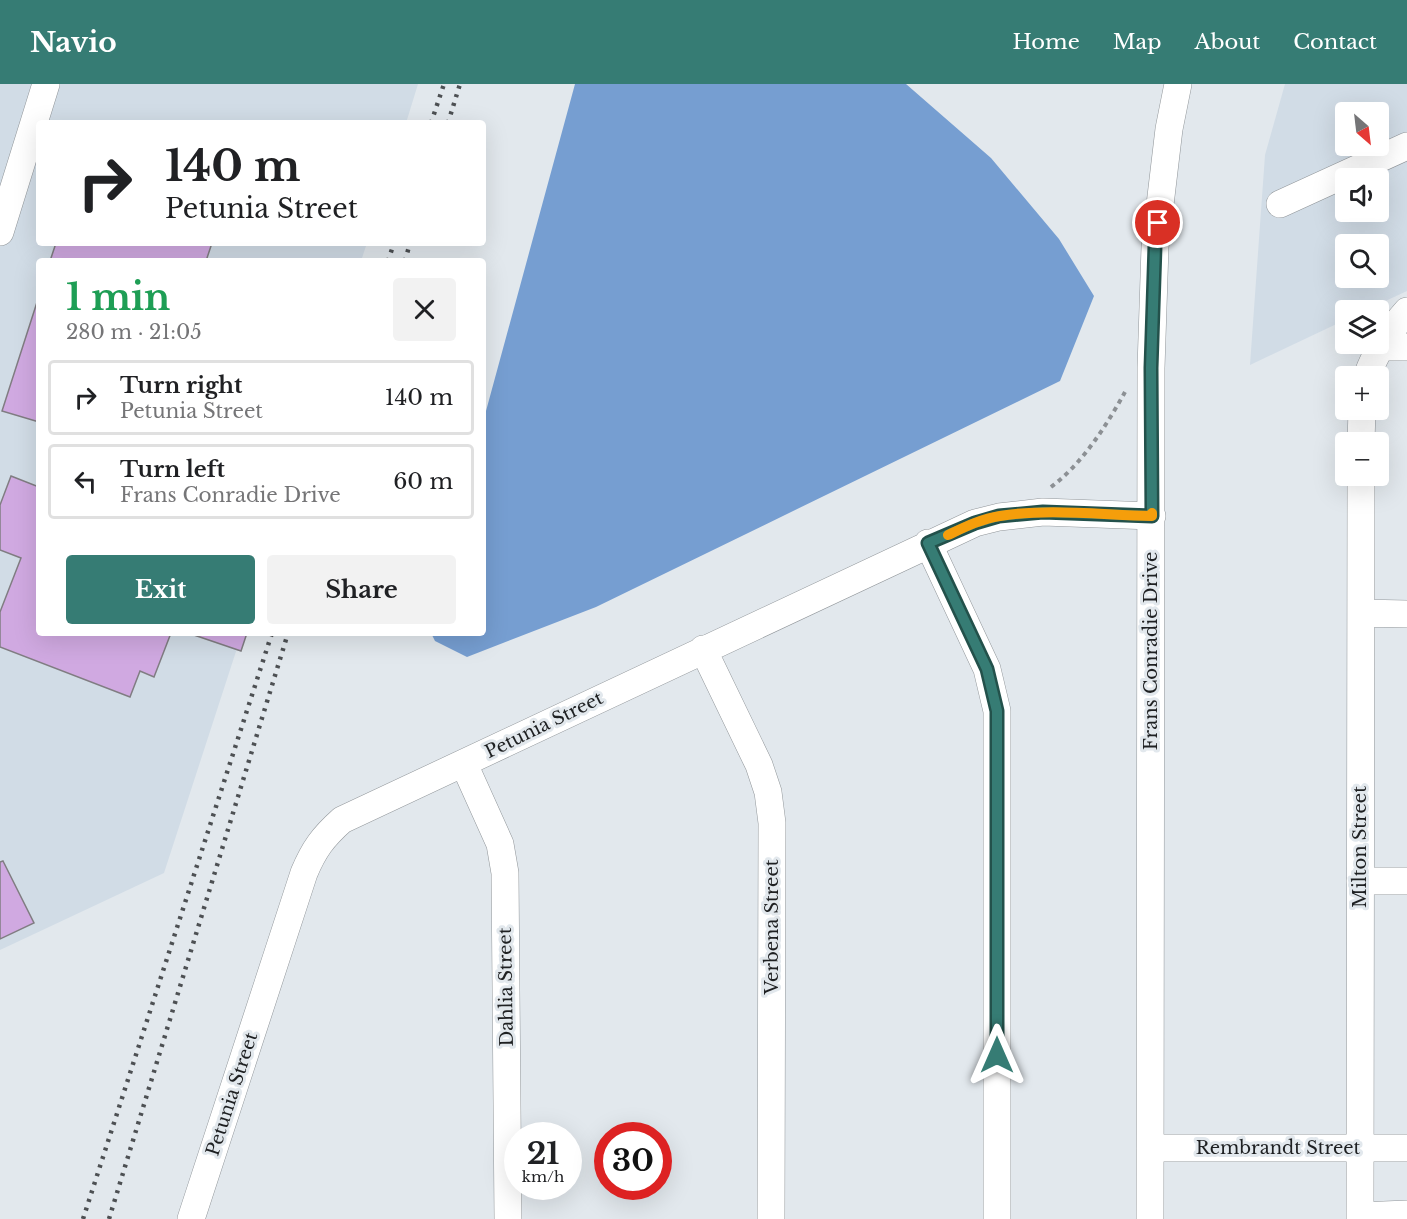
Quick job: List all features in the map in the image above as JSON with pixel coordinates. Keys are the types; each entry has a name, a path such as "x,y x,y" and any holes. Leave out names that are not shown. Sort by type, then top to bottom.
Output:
{"street":[{"path":"0,232 46,84"},
{"name":"Frans Conradie Drive","path":"1150,1219 1151,368 1155,246 1169,129 1178,84"},
{"path":"1280,204 1407,146"},
{"path":"1389,332 1407,311"},
{"path":"1389,347 1407,347"},
{"name":"Milton Street","path":"1360,1217 1361,486"},
{"name":"Petunia Street","path":"191,1219 295,896 313,850 342,820 928,543 975,523 999,516 1043,512 1152,516"},
{"path":"928,543 987,669 997,711 997,1219"},
{"path":"1361,614 1407,614"},
{"name":"Verbena Street","path":"703,649 759,765 768,792 772,823 771,1219"},
{"name":"Dahlia Street","path":"464,764 500,844 505,873 508,1219"},
{"path":"1360,881 1407,881"},
{"name":"Rembrandt Street","path":"1150,1148 1407,1148"},
{"path":"1360,1217 1407,1214"}],"path":[{"path":"1046,491 1069,471 1094,442 1130,383"}],"shaded area":[{"path":"0,84 418,84 407,120 36,120 36,246 366,246 362,258 36,258 36,636 241,636 164,873 0,950"},
{"path":"1285,84 1407,84 1407,291 1388,300 1335,300 1335,325 1250,365 1265,155"}],"water":[{"path":"575,84 906,84 991,158 1059,239 1094,296 1060,381 596,607 467,657 435,641 432,636 486,636 486,411"}],"building":[{"path":"55,246 211,246 207,258 51,258"},
{"path":"36,305 36,421 2,411"},
{"path":"11,476 36,486 36,636 170,636 154,677 140,671 130,697 0,647 0,612 21,558 0,550 0,505"},
{"path":"197,636 246,636 241,651"},
{"path":"3,861 34,923 0,939 0,862"}],"railway":[{"path":"432,120 444,84"},
{"path":"449,120 460,84"},
{"path":"389,258 393,246"},
{"path":"406,258 409,246"},
{"path":"83,1219 271,636"},
{"path":"109,1219 287,636"}],"slow traffic":[{"path":"948,535 975,523 999,516 1043,512 1152,516 1152,513"}],"route":[{"path":"997,1055 997,711 987,669 928,543 975,523 999,516 1043,512 1152,516 1151,368 1155,246 1158,223"}]}
